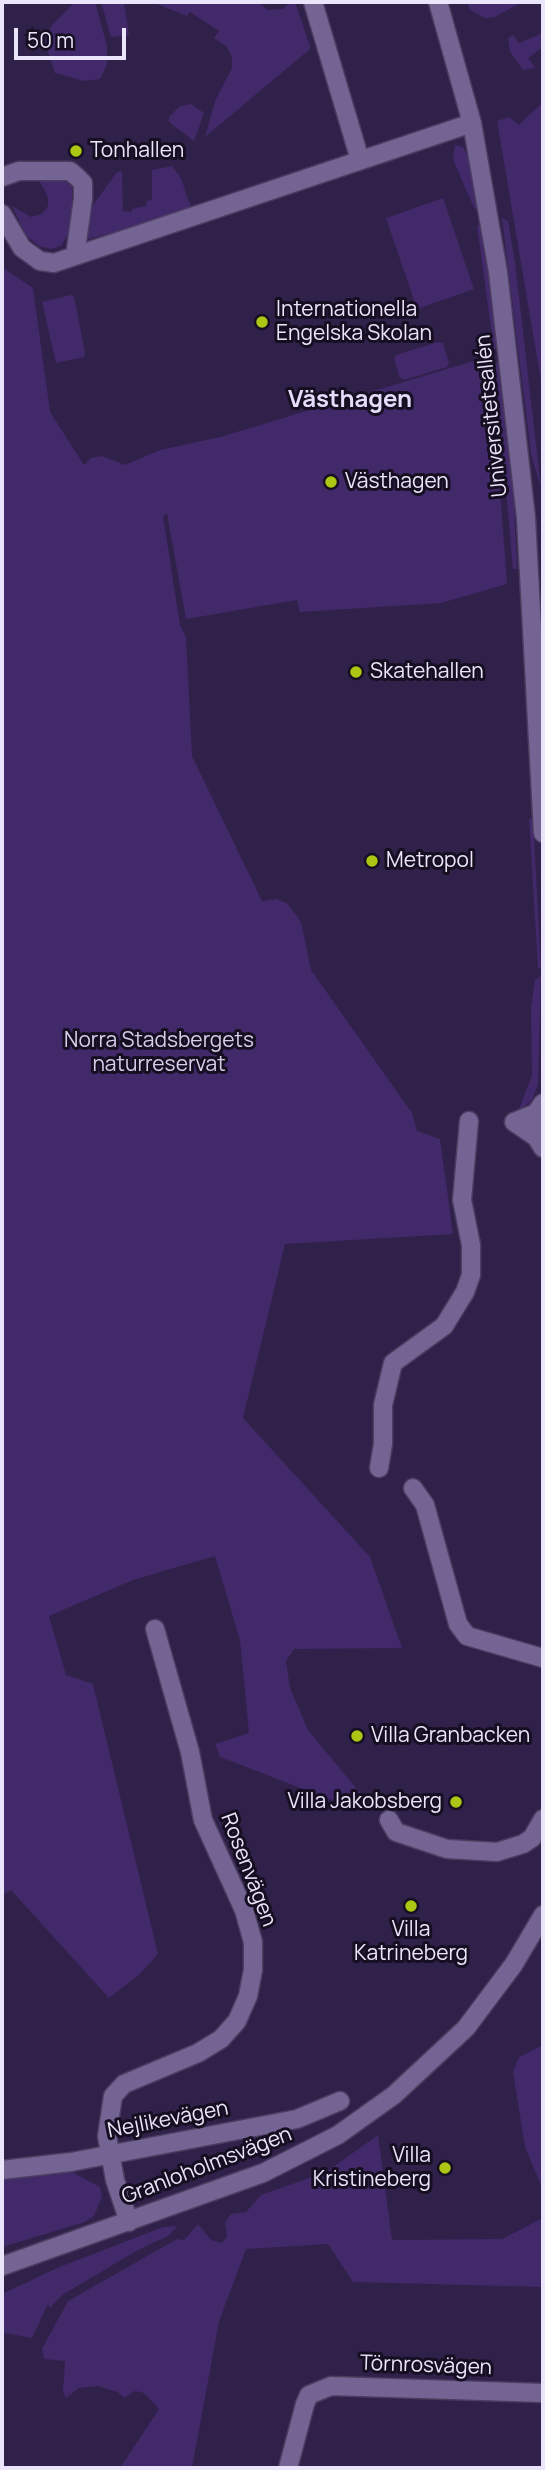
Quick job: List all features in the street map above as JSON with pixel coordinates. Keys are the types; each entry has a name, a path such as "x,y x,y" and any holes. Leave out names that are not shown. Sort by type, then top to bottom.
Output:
{"street":[{"path":"313,2 360,160"},
{"name":"Universitetsallén","path":"438,2 472,122 495,248 526,518 543,833"},
{"path":"2,214 22,248 40,261 54,262 472,122"},
{"path":"2,177 19,171 70,171 83,183 75,256"},
{"path":"539,1143 514,1122 541,1105"},
{"path":"379,1468 383,1444 383,1405 393,1363 444,1326 465,1292 471,1275 471,1245 462,1199 469,1121"},
{"path":"413,1488 425,1505 458,1624 467,1636 543,1658"},
{"name":"Rosenvägen","path":"129,2222 107,2136 113,2096 124,2084 198,2053 221,2039 237,2021 248,1996 254,1970 253,1942 244,1910 203,1819 190,1752 155,1629"},
{"path":"389,1821 396,1832 447,1849 497,1852 523,1844 532,1838 543,1818"},
{"name":"Granloholmsvägen","path":"2,2266 263,2173 322,2144 366,2116 439,2057 466,2028 514,1964 543,1915"},
{"name":"Nejlikevägen","path":"2,2170 110,2154 297,2119 340,2101"},
{"name":"Törnrosvägen","path":"288,2468 309,2395 331,2386 543,2393"}],"green space":[{"path":"75,2 95,2 107,46 107,65 100,79 84,81 55,73 50,58 45,42 52,25"},
{"path":"101,2 126,2 129,35 111,37"},
{"path":"152,2 258,2 268,10 282,9 290,2 295,2 309,50 205,137 215,101 232,68 232,57 227,47 214,38 219,31 190,12 187,16"},
{"path":"467,2 522,2 495,17 485,18 470,10"},
{"path":"543,33 543,47 528,58 535,68 523,70 510,52 508,38 513,35 519,43"},
{"path":"543,102 543,393 497,121 509,117 519,125"},
{"path":"191,104 204,113 194,141 169,122 169,117 180,106"},
{"path":"455,145 463,147 471,162 480,210 474,208 453,159"},
{"path":"172,166 181,178 191,208 154,222 88,239 85,234 93,205 117,172 122,171 123,211 132,212 132,209 146,206 147,201 152,200 152,170"},
{"path":"39,180 69,180 72,183 72,227 61,246 51,249 39,246 26,235 12,206 31,217 42,214 48,206 48,197"},
{"path":"443,198 474,289 417,309 386,218"},
{"path":"502,218 508,221 515,262 541,488 531,454"},
{"path":"482,223 499,348 494,349 477,226"},
{"name":"Norra Stadsbergets naturreservat","path":"2,267 33,288 50,412 84,465 91,458 102,456 125,465 160,450 220,437 490,356 507,584 441,603 300,612 297,600 186,619 167,514 163,516 180,625 186,637 192,756 262,901 277,899 288,904 301,922 311,970 412,1113 417,1131 440,1139 453,1234 285,1244 243,1418 370,1557 402,1648 294,1649 286,1661 290,1688 308,1730 367,1801 363,1812 220,1757 215,1744 249,1733 240,1640 215,1556 133,1580 49,1616 66,1675 93,1684 158,1954 140,1974 109,1998 11,1890 2,1895"},
{"path":"74,296 85,353 84,357 56,363 42,302"},
{"path":"438,342 443,343 449,363 447,367 404,380 400,378 394,359 396,355"},
{"path":"501,359 513,481 517,569 513,569 495,364"},
{"path":"533,817 541,968 538,968 529,819"},
{"path":"541,976 538,1084 532,1100 518,1112 532,1075 531,1008 535,980"},
{"path":"543,2045 543,2190 525,2147 513,2072 519,2057"},
{"path":"378,2135 392,2240 502,2239 543,2218 543,2287 353,2282 328,2244 246,2249 219,2321 192,2468 120,2468 159,2409 144,2393 135,2391 124,2398 118,2392 97,2386 79,2388 66,2398 63,2392 65,2361 44,2359 42,2349 68,2301 177,2239 184,2240 198,2224 211,2240 222,2243 227,2237 225,2222 231,2214 246,2212 261,2195 326,2172"},
{"path":"72,2172 100,2187 102,2197 94,2216 85,2222 2,2247 2,2178"},
{"path":"177,2226 168,2236 138,2250 62,2295 50,2308 48,2304 32,2338 4,2333 2,2336 2,2294 57,2268 163,2227"}],"place":[{"name":"Tonhallen","path":"76,151"},
{"name":"Internationella Engelska Skolan","path":"262,322"},
{"name":"Västhagen","path":"331,482"},
{"name":"Skatehallen","path":"356,672"},
{"name":"Metropol","path":"372,861"},
{"name":"Villa Granbacken","path":"357,1736"},
{"name":"Villa Jakobsberg","path":"456,1802"},
{"name":"Villa Katrineberg","path":"411,1906"},
{"name":"Villa Kristineberg","path":"445,2168"}],"district":[{"name":"Västhagen","path":"350,400"}]}
